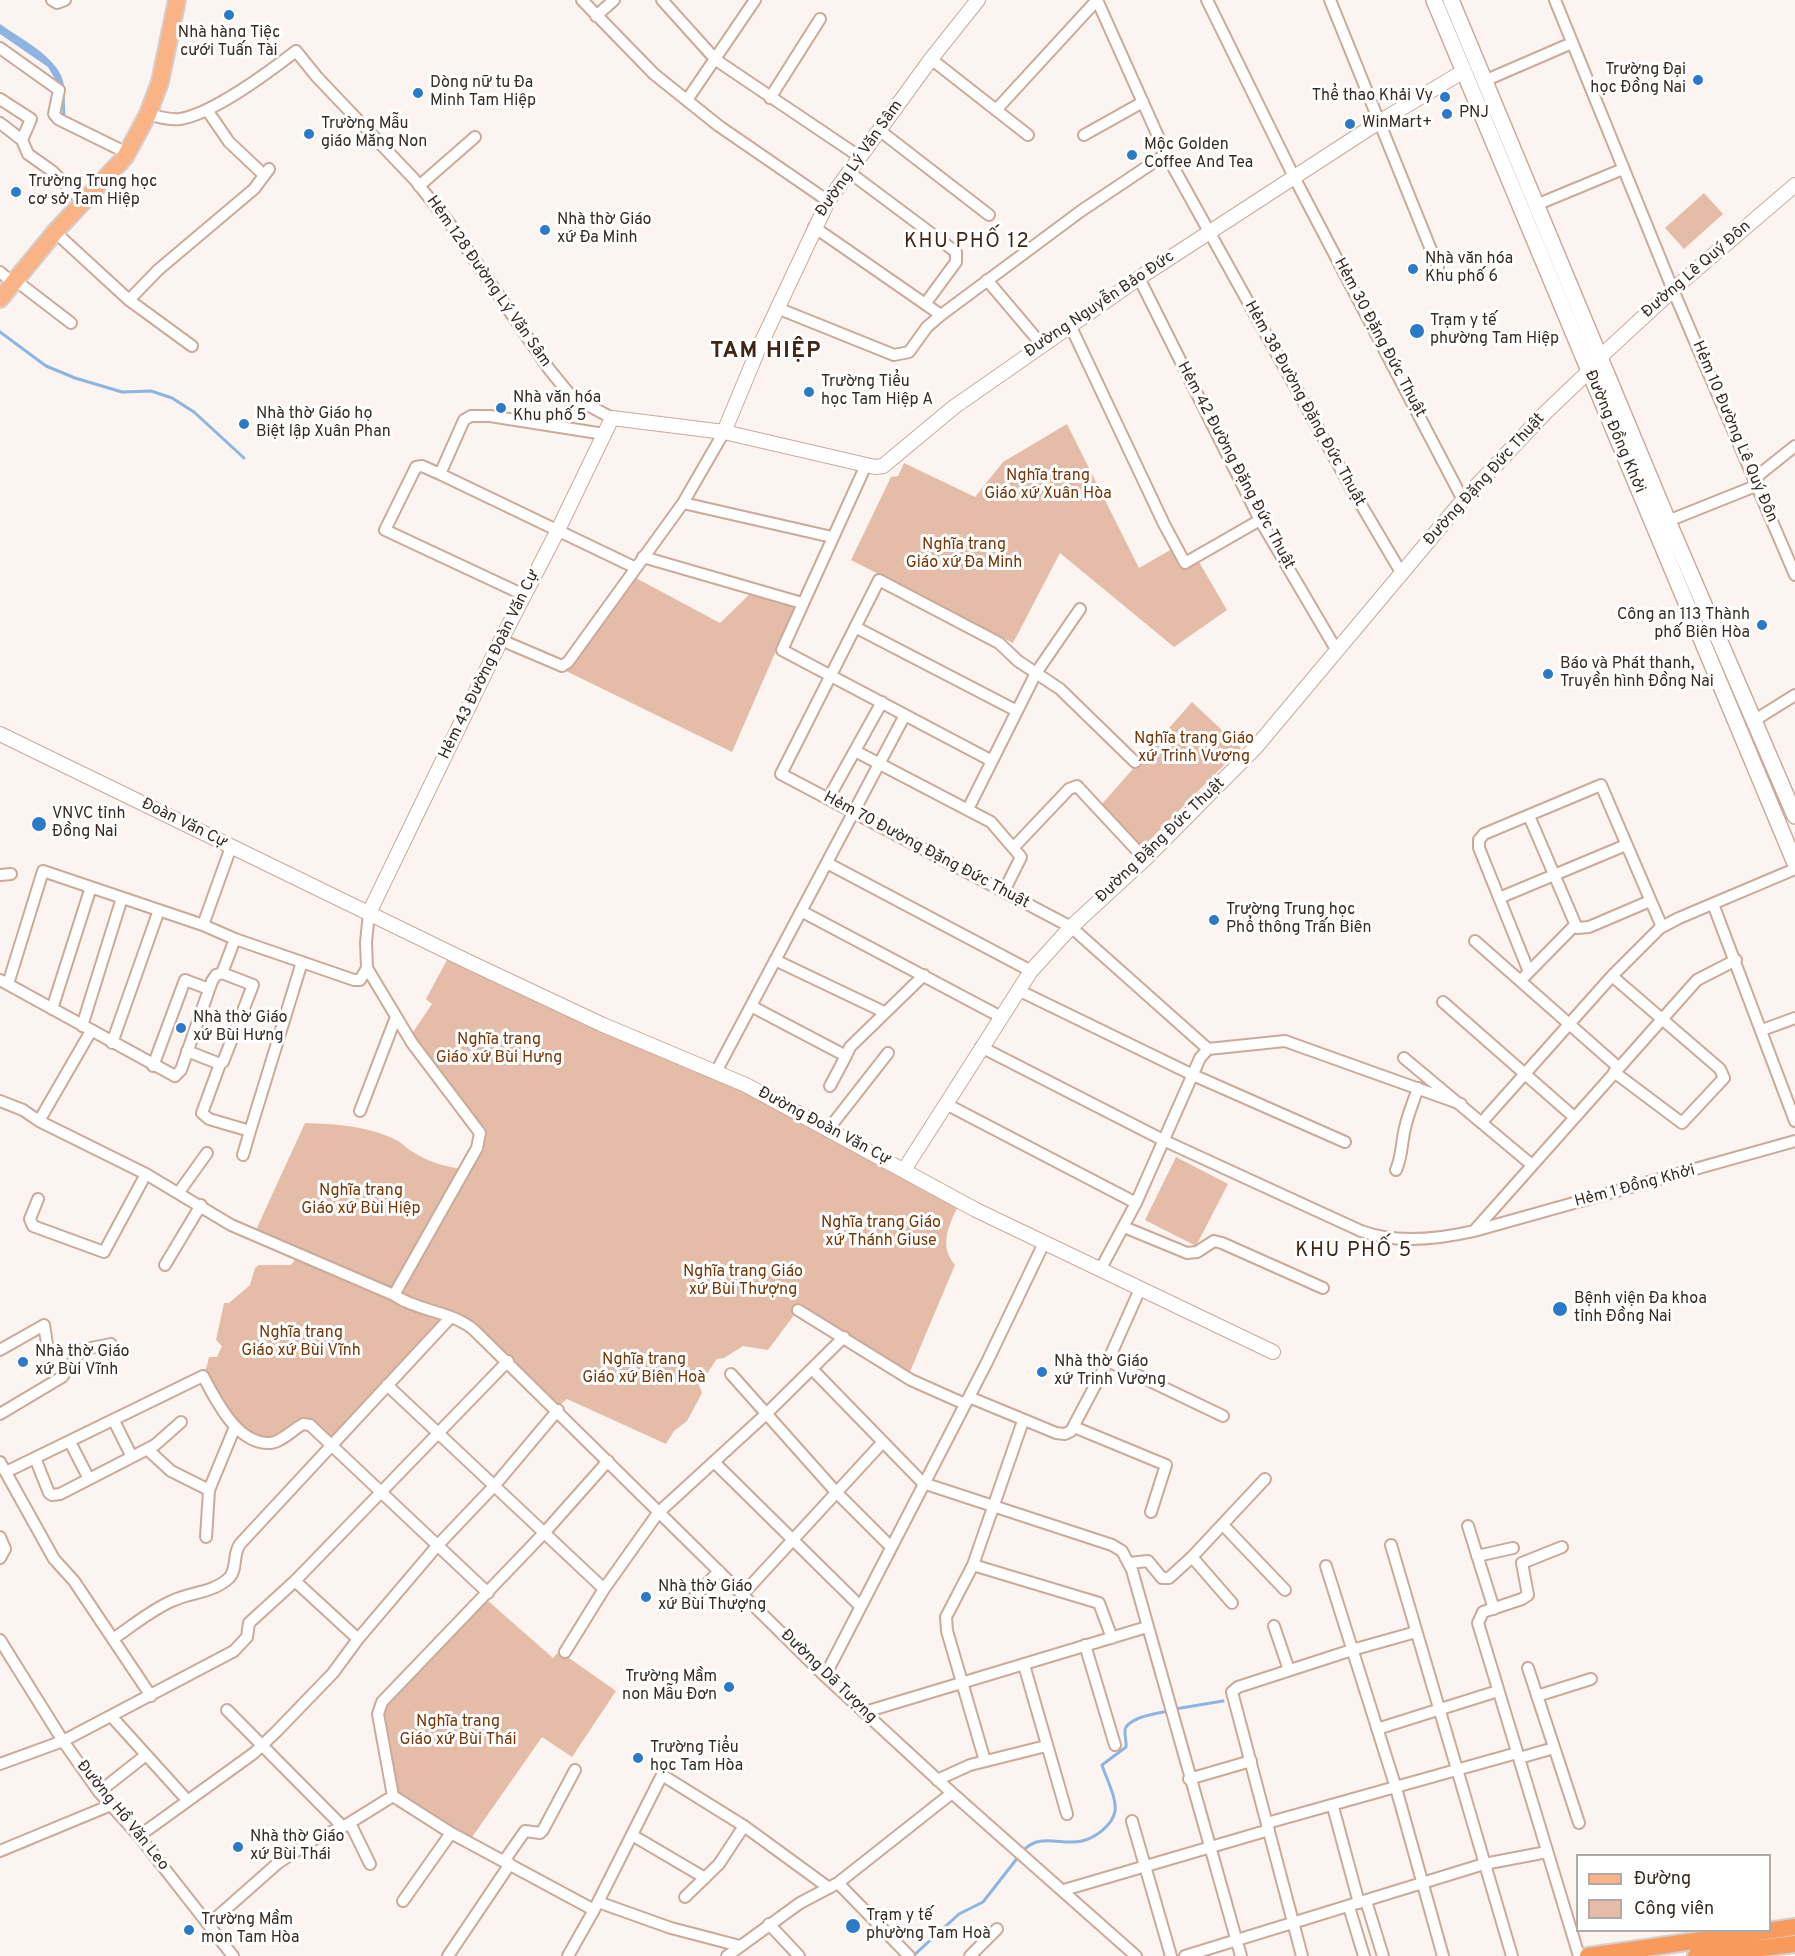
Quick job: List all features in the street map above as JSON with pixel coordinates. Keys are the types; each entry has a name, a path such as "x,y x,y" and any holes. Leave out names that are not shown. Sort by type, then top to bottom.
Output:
{"highway":[{"path":"1771,1931 1795,1928"},
{"path":"1588,1956 1765,1932"},
{"path":"1696,1956 1795,1944"},
{"path":"1783,1956 1795,1955"}],"main road":[{"path":"0,299 9,278 128,153 148,114 160,82 177,0"},
{"name":"Đường Đồng Khởi","path":"1434,0 1470,67 1484,81 1668,521 1795,816"},
{"name":"Đường Đồng Khởi","path":"1451,0 1470,67 1589,371 1795,864"},
{"path":"1589,371 1600,357"},
{"path":"1770,803 1786,796"}],"street":[{"path":"52,0 57,3 64,0"},
{"path":"582,0 654,74 719,126 828,201"},
{"path":"596,16 614,0"},
{"path":"662,0 716,60 860,157"},
{"path":"687,100 755,0"},
{"name":"Đường Lý Văn Sâm","path":"724,432 777,308 828,201 931,59 978,0"},
{"path":"996,110 1097,0"},
{"name":"Hẻm 38 Đường Đặng Đức Thuật","path":"1097,0 1166,154 1353,491 1402,574"},
{"name":"Hẻm 30 Đặng Đức Thuật","path":"1206,0 1294,177 1463,500"},
{"path":"1330,0 1438,267"},
{"name":"Hẻm 10 Đường Lê Quý Đôn","path":"1555,0 1673,290 1792,561 1795,575"},
{"path":"770,98 820,19"},
{"path":"1484,81 1572,43"},
{"path":"0,48 59,90 54,114 58,119 128,153"},
{"name":"Hẻm 128 Đường Lý Văn Sâm","path":"207,110 296,51 419,186 450,224 549,369 571,396 612,418 724,432"},
{"path":"931,59 1028,135"},
{"name":"Đường Nguyễn Bảo Đức","path":"724,432 879,467 891,461 954,407 1139,278 1379,122 1470,67"},
{"path":"0,99 32,119 22,140"},
{"path":"1084,135 1143,102"},
{"path":"129,300 158,270 254,189 267,172 229,142 207,110 180,119 168,119 148,114"},
{"path":"0,123 22,140 28,154 52,171 83,202"},
{"path":"879,130 989,215"},
{"path":"419,186 475,137"},
{"path":"777,308 894,355 909,352 927,327 940,315 1166,154"},
{"path":"1536,205 1623,169"},
{"path":"849,172 956,252 956,261 925,304"},
{"name":"Đường Lê Quý Đôn","path":"1600,357 1673,290 1795,185"},
{"path":"814,227 940,315"},
{"path":"55,232 129,300 192,346"},
{"path":"9,278 71,323"},
{"name":"Hẻm 42 Đường Đặng Đức Thuật","path":"1139,278 1260,520 1337,651"},
{"path":"987,280 1042,345"},
{"path":"1070,325 1164,524 1185,563 1260,520"},
{"name":"Đường Đặng Đức Thuật","path":"904,1170 1031,971 1071,927 1145,859 1256,747 1463,500 1545,413 1589,371"},
{"path":"440,474 464,420 471,416 490,416 604,434"},
{"name":"Hẻm 43 Đường Đoàn Văn Cự","path":"369,913 501,640 612,418"},
{"path":"501,640 542,659 562,666 566,664 683,503 724,432"},
{"path":"1668,521 1756,482 1795,446"},
{"path":"866,465 782,650 992,761"},
{"path":"524,595 385,530 413,471 419,466 440,474 636,568"},
{"path":"683,503 832,537"},
{"path":"643,557 802,603"},
{"path":"830,675 879,580 991,638 1083,710 1135,762"},
{"path":"968,809 1036,673 1080,609"},
{"path":"855,627 1017,711"},
{"name":"Hẻm 70 Đường Đặng Đức Thuật","path":"830,675 781,774 1071,927 1208,1049"},
{"path":"1755,720 1795,694"},
{"path":"828,799 882,702"},
{"path":"716,1072 905,715"},
{"name":"Đoàn Văn Cự","path":"0,734 369,913"},
{"path":"855,751 991,822 1021,857 1004,891"},
{"path":"1014,847 1069,789 1077,786 1145,859"},
{"path":"1529,972 1479,848 1479,840 1484,834 1600,786 1662,927"},
{"path":"1529,816 1575,925 1580,929 1650,901"},
{"path":"1499,898 1626,845"},
{"path":"203,925 231,847"},
{"path":"826,863 1031,971"},
{"path":"1482,1122 1612,976 1662,927 1795,868"},
{"path":"250,1131 209,1119 202,1113 253,985 222,973 215,976 181,1070 175,1076 3,984 43,871 358,980 367,968"},
{"path":"52,1009 91,887"},
{"path":"39,1120 87,1029 122,898"},
{"path":"1713,904 1795,1121"},
{"path":"112,1043 159,910"},
{"path":"801,911 1001,1017"},
{"path":"369,913 367,968 396,1017 446,1089 475,1123 480,1138 477,1148 394,1295"},
{"name":"Đường Đoàn Văn Cự","path":"369,913 592,1020 716,1072 1044,1243 1273,1352"},
{"path":"1520,981 1575,925"},
{"path":"222,973 235,939"},
{"path":"1475,941 1616,1070 1682,1123 1722,1083 1724,1074 1612,976"},
{"path":"776,960 884,1012"},
{"path":"1474,1231 1662,1018 1704,975 1736,960"},
{"path":"243,1155 302,962"},
{"path":"830,1086 850,1047 924,975"},
{"path":"153,1066 185,980 209,989"},
{"path":"1018,990 1192,1075 1345,1142"},
{"path":"1443,1002 1574,1117"},
{"path":"751,1006 846,1056"},
{"path":"360,1111 396,1017"},
{"path":"1762,1030 1795,1018"},
{"path":"1100,1270 1136,1203 1200,1058 1208,1049 1285,1041 1461,1104"},
{"name":"Hẻm 1 Đồng Khởi","path":"981,1047 1165,1141 1370,1234 1440,1238 1474,1231 1795,1142"},
{"path":"187,1051 220,1064"},
{"path":"827,1131 888,1053"},
{"path":"1404,1058 1532,1165"},
{"path":"1396,1170 1403,1155 1402,1143 1406,1123 1418,1088"},
{"name":"Đường Dã Tượng","path":"0,1101 23,1110 146,1174 231,1225 394,1295 412,1305 466,1323 558,1410 658,1513 825,1676 936,1780 1064,1890 1136,1956"},
{"path":"946,1104 1136,1203"},
{"path":"179,1192 207,1153"},
{"path":"38,1199 30,1220 33,1226 104,1252 146,1174"},
{"path":"165,1265 201,1205"},
{"path":"1124,1227 1187,1253 1197,1252 1214,1241 1222,1243 1323,1288"},
{"path":"825,1676 967,1400 1044,1243"},
{"path":"798,1310 911,1380 1065,1434 1074,1426 1108,1361 1140,1289"},
{"path":"113,1639 168,1603 213,1589 229,1578 233,1573 234,1552 330,1444 450,1318"},
{"path":"0,1350 44,1325 48,1350"},
{"path":"565,1653 604,1589 658,1513 765,1415 844,1337"},
{"path":"0,1414 62,1377 81,1350 111,1344"},
{"path":"0,1764 63,1741 234,1651 247,1637 249,1623 295,1581 508,1361"},
{"path":"1108,1361 1223,1416"},
{"path":"812,1369 923,1483 994,1504 1112,1545 1122,1551 1130,1563 1208,1848 1241,1956"},
{"path":"731,1374 765,1415 836,1492 890,1546"},
{"path":"151,1696 74,1581 54,1559 3,1467 35,1458 203,1376 220,1407 235,1427 270,1443 306,1424 489,1593"},
{"path":"387,1385 604,1589"},
{"path":"139,1836 262,1746 333,1673 358,1639 437,1546 495,1485 558,1410"},
{"path":"114,1421 132,1457"},
{"path":"985,1761 946,1624 949,1611 973,1565 1023,1421"},
{"path":"35,1458 47,1490 52,1496 147,1449 181,1422"},
{"path":"1074,1426 1166,1465 1151,1512"},
{"path":"206,1537 209,1490 235,1427"},
{"path":"70,1442 89,1479"},
{"path":"742,1595 882,1443"},
{"path":"147,1449 171,1472 209,1490"},
{"path":"608,1461 489,1593 379,1708 393,1796 451,1833 596,1906 740,1947"},
{"path":"714,1462 860,1606"},
{"path":"1130,1563 1148,1561 1165,1579 1192,1557 1265,1479"},
{"path":"1223,1525 1285,1590"},
{"path":"1468,1526 1494,1609"},
{"path":"0,1537 5,1549 0,1558"},
{"path":"1391,1545 1512,1956"},
{"path":"1562,1547 1523,1562 1528,1594 1480,1614 1478,1623 1579,1956"},
{"path":"1477,1556 1513,1548"},
{"path":"1192,1557 1232,1603"},
{"path":"973,1565 1099,1603 1112,1638"},
{"path":"1326,1566 1396,1788 1443,1956"},
{"path":"689,1603 719,1571"},
{"path":"295,1581 358,1639"},
{"path":"1274,1626 1289,1670"},
{"path":"865,1712 1147,1627"},
{"path":"1302,1956 1232,1692 1238,1687 1289,1670 1416,1632"},
{"name":"Đường Hồ Văn Leo","path":"0,1640 63,1741 99,1792 139,1836 233,1956"},
{"path":"1085,1645 1115,1745"},
{"path":"1024,1665 1046,1746 1068,1814"},
{"path":"1528,1668 1579,1823"},
{"path":"1537,1696 1591,1679"},
{"path":"1377,1729 1498,1691"},
{"path":"227,1710 346,1825 370,1864"},
{"path":"112,1717 187,1800"},
{"path":"936,1780 958,1768 1046,1746"},
{"path":"1064,1890 1208,1848 1396,1788 1554,1748"},
{"path":"99,1792 146,1755"},
{"path":"1189,1779 1251,1761"},
{"path":"448,1956 527,1829 540,1833 543,1830 575,1770"},
{"path":"568,1956 596,1906 662,1775 834,1886 907,1954"},
{"path":"727,1956 800,1903 834,1886 952,1794"},
{"path":"209,1924 278,1863 316,1838 346,1825 393,1796"},
{"path":"0,1851 111,1805"},
{"path":"1333,1807 1358,1904 1364,1956"},
{"path":"1132,1821 1171,1956"},
{"path":"685,1897 729,1851 744,1826"},
{"path":"403,1901 451,1833"},
{"path":"632,1835 705,1878"},
{"path":"1185,1956 1484,1864 1547,1852"},
{"path":"1358,1904 1383,1956"},
{"path":"769,1924 799,1956"},
{"path":"970,1956 997,1929"}],"green space":[{"path":"1704,193 1723,214 1684,249 1665,228"},
{"path":"1067,424 1139,568 1172,549 1184,569 1199,562 1227,610 1174,647 1060,553 1013,643 851,560 891,477 898,476 904,463 975,497 1003,462"},
{"path":"634,577 720,623 752,592 796,605 732,752 566,671"},
{"name":"Nghĩa trang Giáo xứ Trinh Vương","path":"1192,702 1241,748 1141,849 1102,804"},
{"path":"448,958 744,1090 958,1206 948,1229 946,1244 950,1258 955,1265 909,1374 800,1307 768,1350 743,1346 724,1358 717,1359 699,1385 702,1393 687,1421 674,1431 666,1444 567,1399 559,1406 467,1320 399,1294 483,1132 478,1121 446,1085 411,1035 432,1004 426,999"},
{"name":"Nghĩa trang Giáo xứ Bùi Hiệp","path":"305,1123 341,1125 376,1132 398,1141 424,1158 461,1169 393,1291 255,1232"},
{"path":"1176,1157 1228,1184 1196,1246 1145,1220"},
{"name":"Nghĩa trang Giáo xứ Bùi Vĩnh","path":"297,1257 444,1319 330,1439 313,1423 270,1440 246,1429 238,1422 205,1373 209,1357 217,1357 222,1346 216,1340 224,1303 229,1303 250,1285 255,1268 259,1265 291,1265"},
{"name":"Nghĩa trang Giáo xứ Bùi Thái","path":"487,1600 553,1658 559,1651 616,1691 572,1757 542,1737 470,1840 396,1793 382,1709"}],"water":[{"path":"0,24 52,62 64,82 64,94 48,67 0,34"}],"waterway":[{"path":"63,93 64,118"},
{"path":"0,332 46,366 75,378 122,392 151,391 172,398 194,412 244,458"},
{"path":"1175,1709 1223,1701"},
{"path":"1023,1851 1036,1842 1082,1841 1098,1834 1107,1826 1114,1816 1115,1806 1102,1765 1126,1747 1125,1729 1130,1723 1146,1716 1168,1711"},
{"path":"913,1956 959,1914 983,1902 1019,1856"}],"place":[{"name":"Nhà hàng Tiệc cưới Tuấn Tài","path":"229,15"},
{"name":"Trường Đại học Đồng Nai","path":"1698,80"},
{"name":"Dòng nữ tu Đa Minh Tam Hiệp","path":"418,93"},
{"name":"Thể thao Khải Vy","path":"1445,97"},
{"name":"PNJ","path":"1447,114"},
{"name":"WinMart+","path":"1350,124"},
{"name":"Trường Mẫu giáo Măng Non","path":"309,134"},
{"name":"Mộc Golden Coffee And Tea","path":"1132,155"},
{"name":"Trường Trung học cơ sở Tam Hiệp","path":"16,192"},
{"name":"Nhà thờ Giáo xứ Đa Minh","path":"545,230"},
{"name":"Nhà văn hóa Khu phố 6","path":"1413,269"},
{"name":"Trạm y tế phường Tam Hiệp","path":"1417,331"},
{"name":"Trường Tiểu học Tam Hiệp A","path":"809,392"},
{"name":"Nhà văn hóa Khu phố 5","path":"501,408"},
{"name":"Nhà thờ Giáo họ Biệt lập Xuân Phan","path":"244,424"},
{"name":"Công an 113 Thành phố Biên Hòa","path":"1762,625"},
{"name":"Báo và Phát thanh, Truyền hình Đồng Nai","path":"1548,674"},
{"name":"VNVC tỉnh Đồng Nai","path":"39,824"},
{"name":"Trường Trung học Phổ thông Trấn Biên","path":"1214,920"},
{"name":"Nhà thờ Giáo xứ Bùi Hưng","path":"181,1028"},
{"name":"Bệnh viện Đa khoa tỉnh Đồng Nai","path":"1560,1309"},
{"name":"Nhà thờ Giáo xứ Bùi Vĩnh","path":"23,1362"},
{"name":"Nhà thờ Giáo xứ Trinh Vương","path":"1042,1372"},
{"name":"Nhà thờ Giáo xứ Bùi Thượng","path":"646,1597"},
{"name":"Trường Mầm non Mẫu Đơn","path":"729,1687"},
{"name":"Trường Tiểu học Tam Hòa","path":"638,1758"},
{"name":"Nhà thờ Giáo xứ Bùi Thái","path":"238,1847"},
{"name":"Trạm y tế phường Tam Hoà","path":"853,1926"},
{"name":"Trường Mầm mon Tam Hòa","path":"189,1930"}],"district":[{"name":"KHU PHỐ 12","path":"967,243"},
{"name":"TAM HIỆP","path":"766,353"},
{"name":"KHU PHỐ 5","path":"1354,1252"}],"park label":[{"name":"Nghĩa trang Giáo xứ Xuân Hòa","path":"1048,486"},
{"name":"Nghĩa trang Giáo xứ Đa Minh","path":"964,555"},
{"name":"Nghĩa trang Giáo xứ Bùi Hưng","path":"499,1050"},
{"name":"Nghĩa trang Giáo xứ Thánh Giuse","path":"881,1233"},
{"name":"Nghĩa trang Giáo xứ Bùi Thượng","path":"743,1282"},
{"name":"Nghĩa trang Giáo xứ Biên Hoà","path":"644,1370"}]}
